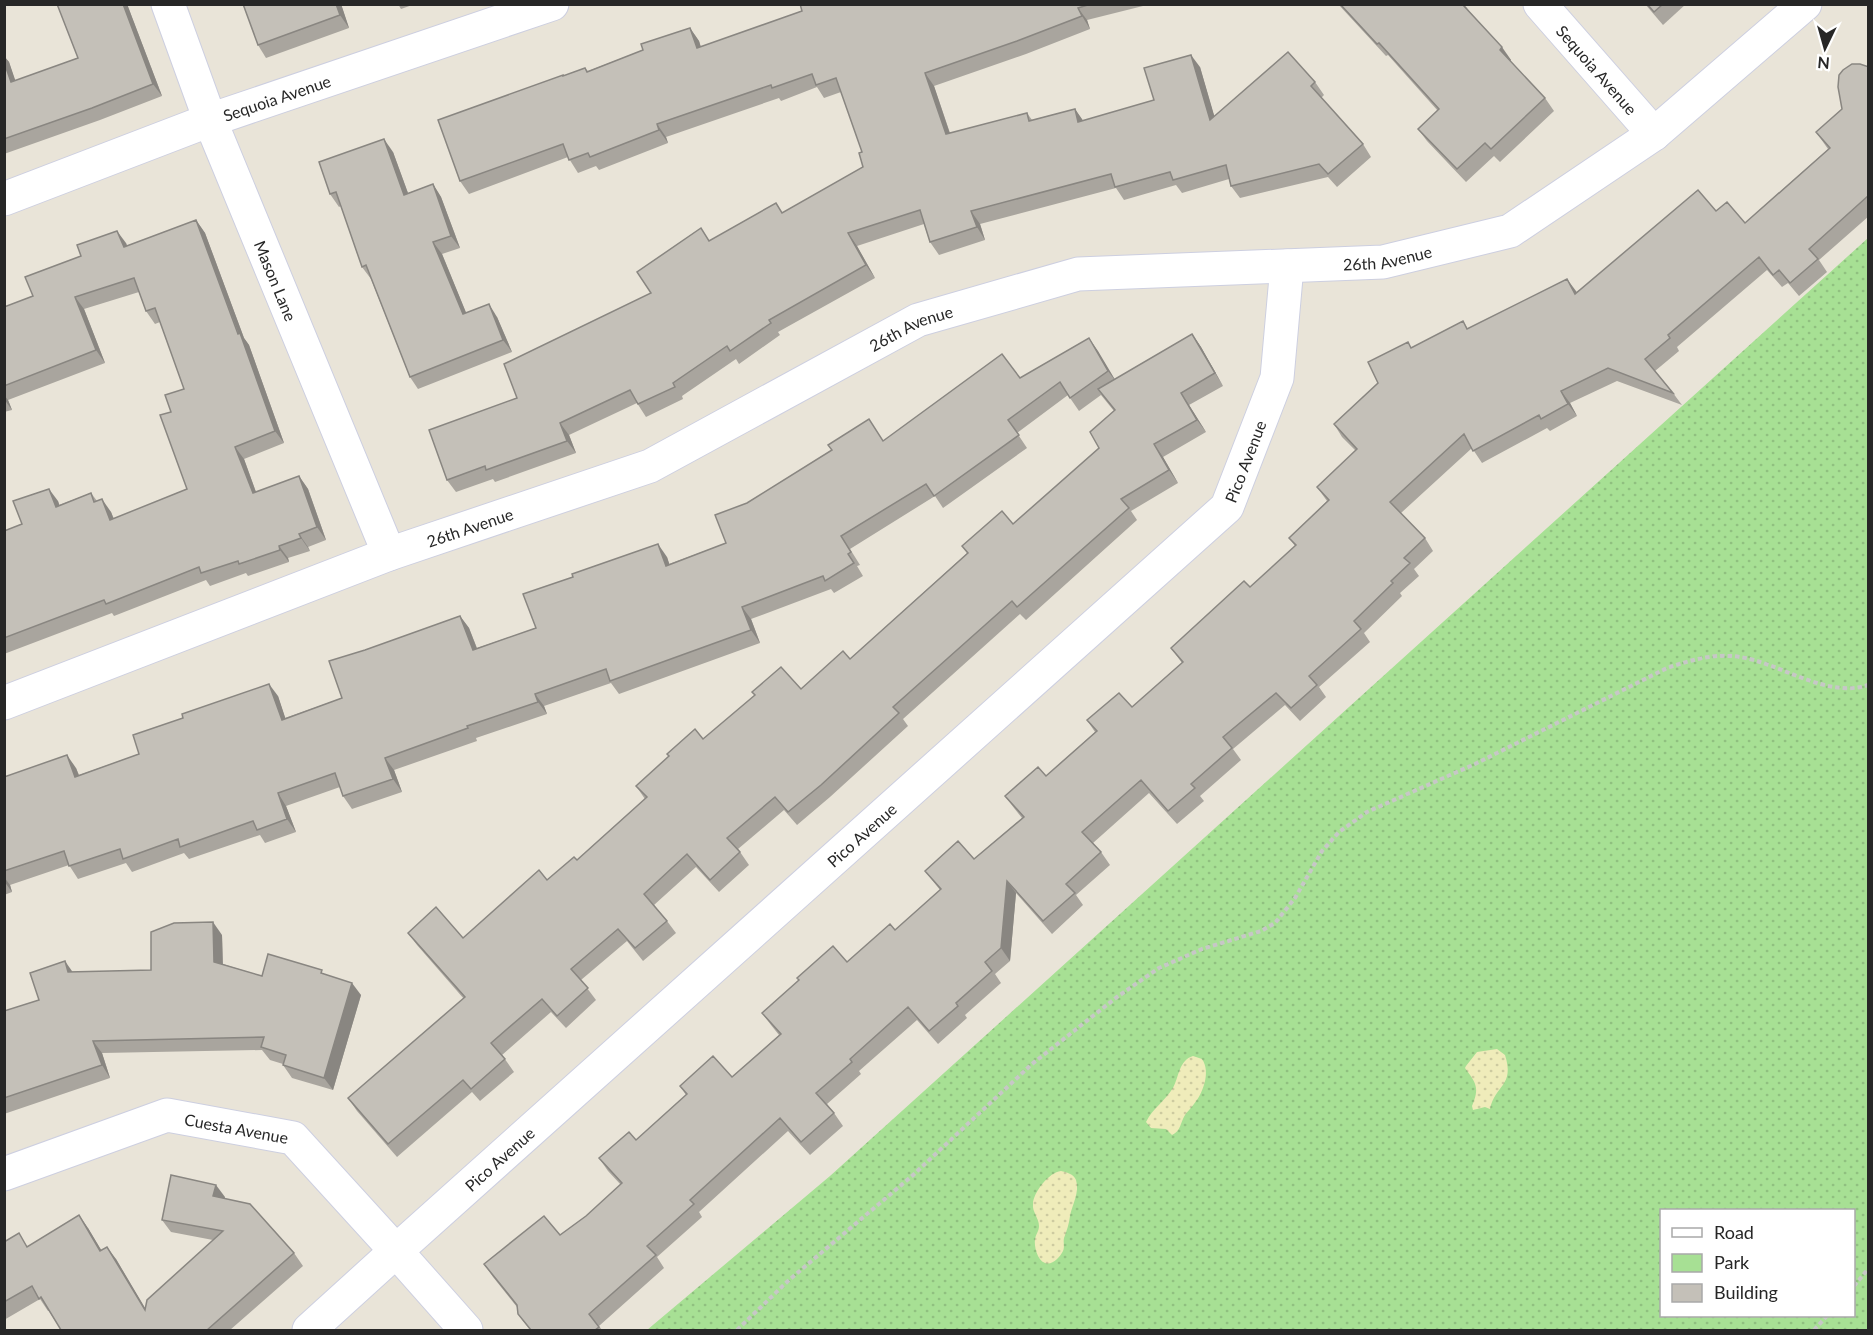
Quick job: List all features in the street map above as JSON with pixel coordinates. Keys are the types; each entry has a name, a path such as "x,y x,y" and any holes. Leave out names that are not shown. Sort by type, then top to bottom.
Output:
{"street":[{"name":"Mason Lane","path":"168,4 210,120 389,554"},
{"name":"Sequoia Avenue","path":"4,199 210,120 552,4"},
{"name":"Sequoia Avenue","path":"1540,4 1654,134"},
{"name":"26th Avenue","path":"4,703 389,554 650,466 918,320 1078,274 1383,262 1510,231 1654,134 1805,4"},
{"name":"Pico Avenue","path":"309,1330 1227,507 1277,378 1287,266"},
{"name":"Cuesta Avenue","path":"4,1174 167,1115 293,1138 466,1330"}],"path":[{"path":"737,1330 789,1280 912,1176 1032,1064 1118,997 1159,968 1202,949 1261,931 1275,923 1295,898 1322,851 1339,832 1367,812 1475,764 1667,668 1687,662 1707,657 1738,657 1756,660 1809,680 1833,686 1849,688 1869,685"},
{"path":"1855,1285 1869,1269"},
{"path":"1814,1330 1826,1317"}],"green space":[{"path":"1868,238 1868,1330 647,1330 830,1176"}],"sand":[{"path":"1497,1049 1505,1055 1508,1073 1506,1079 1492,1101 1490,1109 1485,1107 1473,1110 1476,1086 1465,1068 1477,1052"},
{"path":"1193,1056 1202,1059 1206,1070 1205,1082 1197,1099 1185,1115 1179,1129 1172,1135 1166,1129 1151,1128 1146,1122 1173,1088 1185,1061"},
{"path":"1061,1171 1075,1178 1076,1194 1064,1238 1063,1251 1056,1260 1048,1264 1040,1259 1036,1249 1035,1239 1039,1226 1033,1204 1042,1184 1056,1172"}],"building":[{"path":"57,4 123,4 153,84 4,139 4,62 11,82 78,58"},
{"path":"243,4 336,4 340,15 258,45"},
{"path":"800,4 1091,4 1078,8 1082,16 925,73 946,134 1027,113 1029,121 1075,109 1078,122 1154,100 1144,68 1191,55 1210,120 1288,52 1315,82 1311,86 1363,144 1328,174 1319,164 1231,186 1226,165 1173,180 1170,172 1115,187 1111,174 971,211 977,227 930,242 920,210 848,233 866,265 769,320 771,323 730,351 727,346 673,383 675,387 638,404 630,390 560,423 567,441 486,470 485,466 447,480 429,430 517,398 504,364 651,293 637,272 701,228 709,241 776,203 782,213 863,167 859,153 862,152 836,78 816,85 812,74 772,88 771,85 657,124 659,130 590,157 588,153 569,160 563,144 460,181 438,120 563,75 585,68 587,72 643,50 641,44 690,28 697,48 802,11"},
{"path":"1340,4 1464,4 1502,47 1500,50 1545,98 1491,149 1485,143 1457,169 1418,129 1439,109"},
{"path":"1647,4 1663,4 1654,12"},
{"path":"1852,64 1869,67 1869,195 1809,249 1818,259 1790,283 1779,270 1773,275 1759,257 1668,335 1670,338 1645,359 1673,393 1608,368 1561,391 1568,404 1541,419 1539,415 1473,451 1464,434 1390,502 1425,538 1404,558 1410,563 1391,581 1393,583 1354,621 1361,629 1309,676 1317,685 1291,708 1276,693 1223,737 1232,748 1191,784 1195,788 1168,811 1141,780 1082,832 1101,852 1066,884 1075,893 1043,921 1007,881 1001,948 985,962 992,971 956,1003 958,1006 929,1031 908,1007 850,1059 852,1062 816,1093 834,1113 801,1142 780,1118 690,1200 694,1204 647,1246 656,1255 589,1314 599,1327 595,1330 531,1330 518,1314 517,1305 484,1264 544,1216 560,1235 586,1216 622,1183 599,1158 629,1132 636,1140 687,1094 680,1086 713,1056 732,1077 781,1034 762,1013 799,980 797,978 833,946 847,962 890,924 895,930 941,889 925,871 958,841 974,859 1024,817 1005,796 1038,767 1046,776 1097,731 1087,720 1119,693 1132,707 1183,662 1171,648 1244,581 1250,587 1296,545 1289,538 1329,500 1317,487 1357,449 1334,424 1378,383 1368,362 1408,342 1411,348 1463,321 1467,329 1567,279 1575,294 1698,190 1716,211 1727,202 1745,223 1830,148 1816,132 1842,109 1838,87 1839,75"},
{"path":"384,139 404,195 433,184 451,236 433,242 463,314 489,304 503,340 410,377 366,265 362,267 336,192 330,194 319,162"},
{"path":"196,220 275,431 235,447 253,493 299,476 317,527 299,534 301,538 279,546 280,550 239,564 238,561 201,573 199,567 106,604 104,600 4,638 4,531 22,524 13,501 49,489 56,507 91,493 94,502 102,499 110,520 187,489 160,415 171,412 165,395 184,389 155,308 146,311 134,278 75,297 96,350 4,386 4,307 33,296 25,277 81,256 77,245 117,231 124,247"},
{"path":"1192,334 1215,373 1181,393 1197,420 1154,444 1169,470 1121,499 1129,508 1017,607 1012,601 893,707 899,713 821,785 788,812 775,797 727,838 740,852 710,880 687,854 644,894 667,921 635,948 618,929 571,969 588,988 557,1016 542,999 491,1043 505,1059 471,1089 463,1080 388,1144 348,1098 465,997 408,933 436,907 463,938 539,870 547,880 574,857 577,860 647,797 636,786 669,756 667,754 695,729 703,739 755,695 752,692 781,667 801,689 843,651 850,659 968,553 962,546 1002,511 1013,524 1099,448 1090,432 1115,410 1098,389"},
{"path":"1089,338 1108,371 1070,398 1060,382 1008,420 1019,435 934,496 926,484 841,536 851,552 848,554 854,563 825,581 823,576 742,607 751,630 610,681 606,669 535,694 538,702 467,726 468,728 385,758 393,779 343,796 335,773 278,793 287,819 257,830 253,821 180,847 178,839 123,859 120,849 69,866 64,851 4,871 4,777 67,755 75,777 139,754 133,735 183,718 182,714 269,684 282,720 342,698 329,661 460,616 473,650 536,628 523,594 658,544 666,566 726,543 715,515 747,503 832,450 828,445 869,419 883,441 1002,354 1020,378"},
{"path":"213,922 214,962 262,976 268,954 322,970 321,973 352,983 324,1078 283,1065 286,1055 261,1047 264,1037 93,1041 102,1065 4,1098 4,1011 39,1000 30,973 65,961 68,972 151,970 151,932 174,923"},
{"path":"171,1175 216,1185 213,1196 250,1204 294,1253 207,1330 61,1330 32,1286 4,1302 4,1242 19,1233 27,1247 79,1215 100,1251 107,1247 145,1310 147,1300 223,1231 162,1220"}]}
